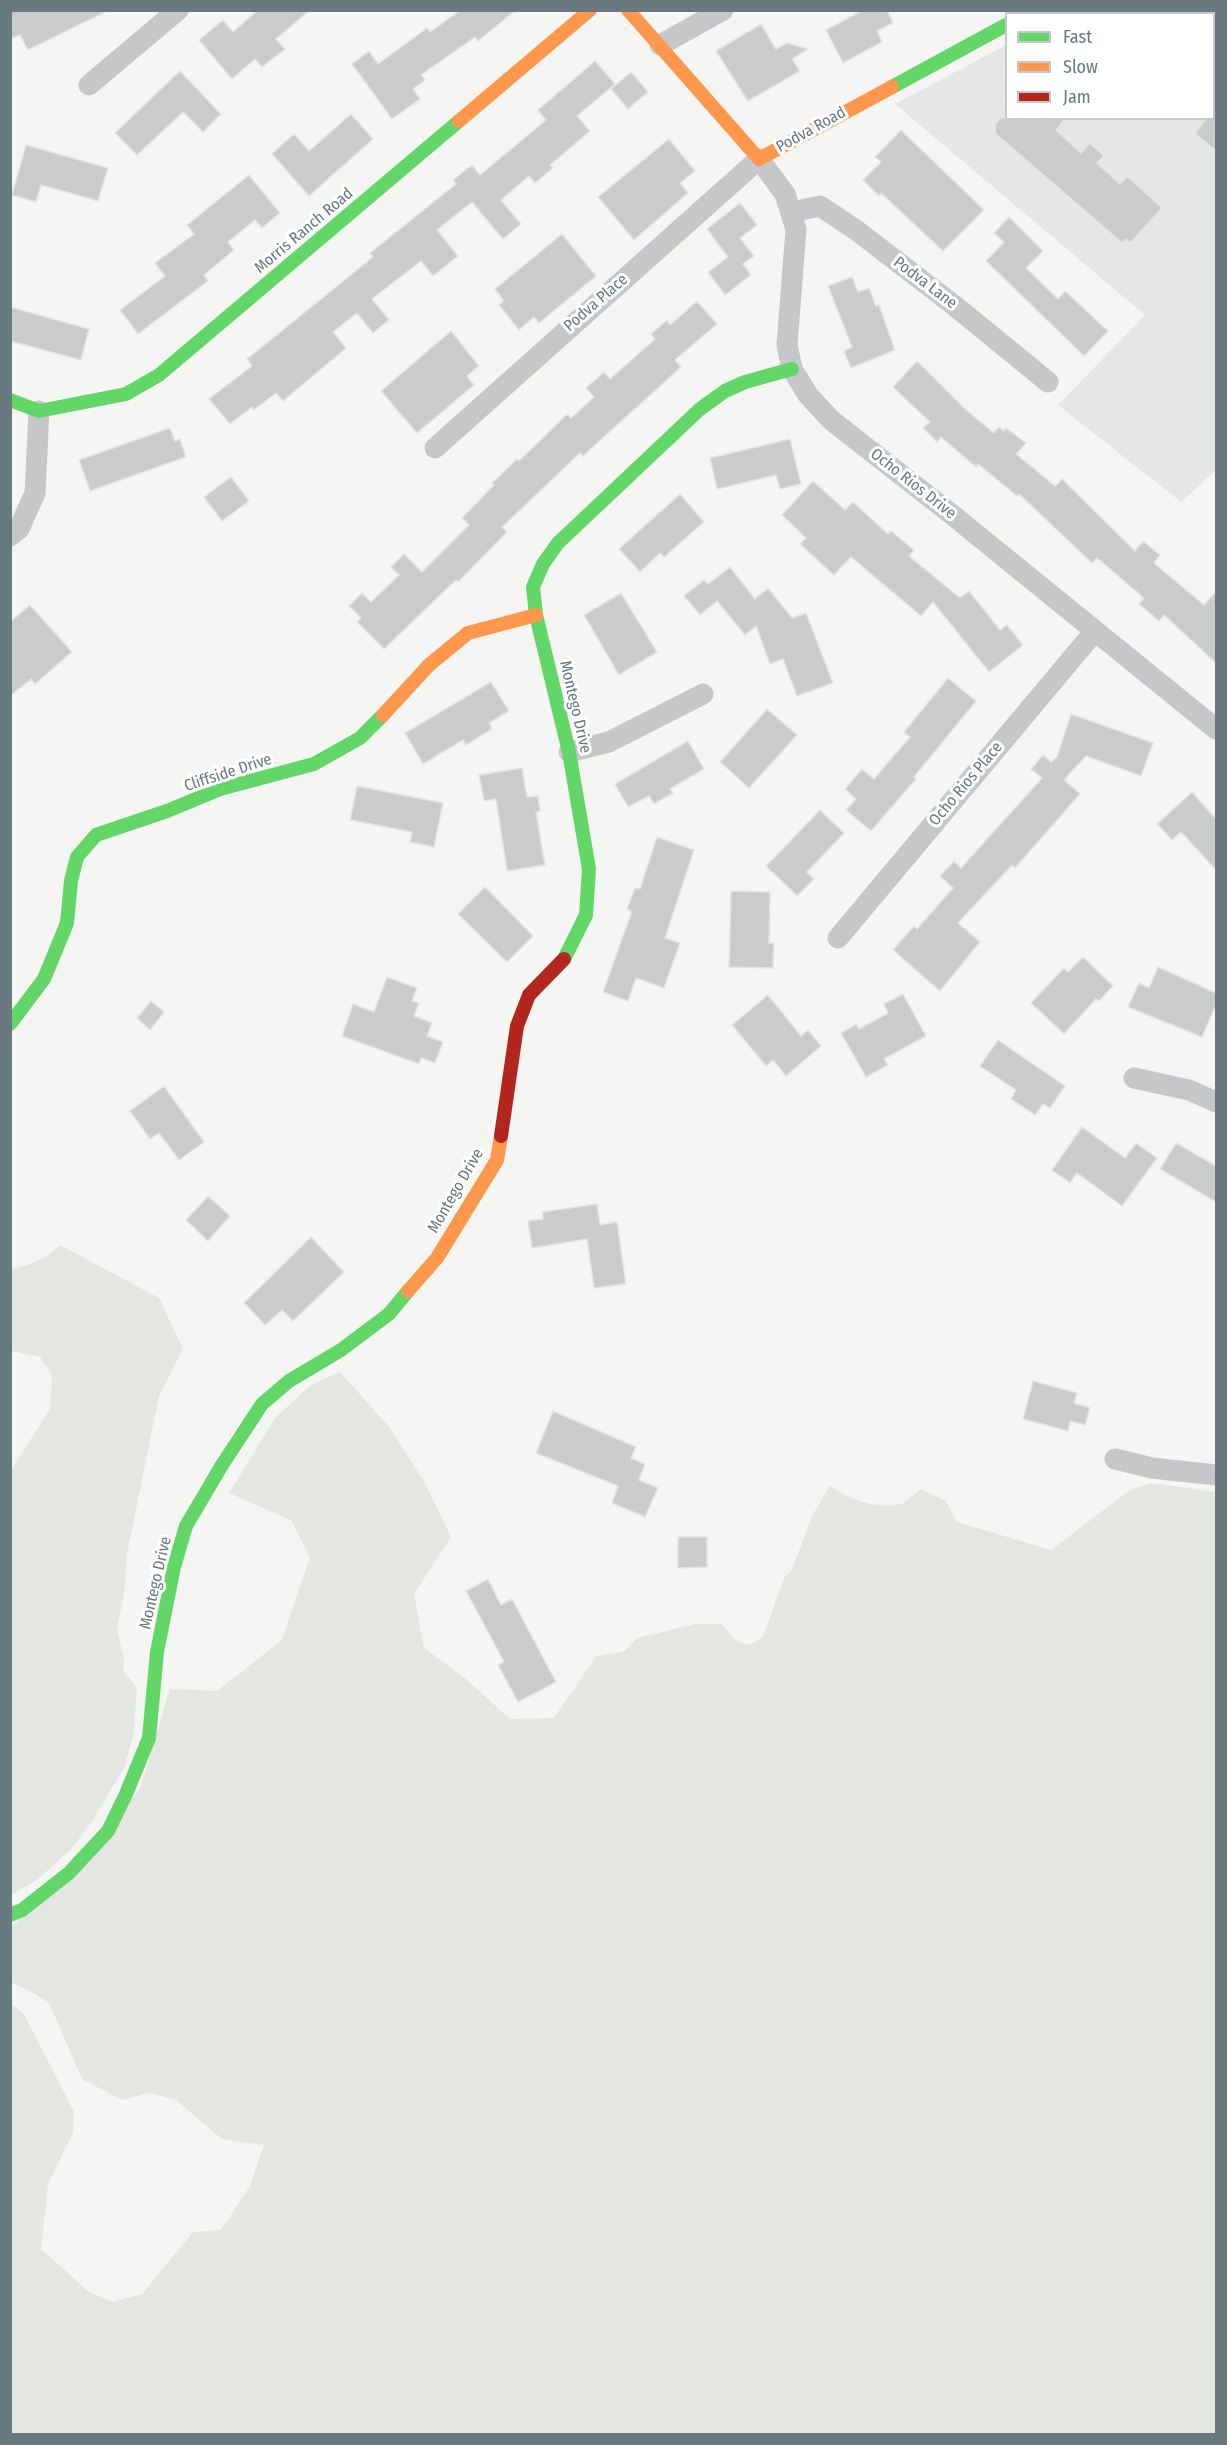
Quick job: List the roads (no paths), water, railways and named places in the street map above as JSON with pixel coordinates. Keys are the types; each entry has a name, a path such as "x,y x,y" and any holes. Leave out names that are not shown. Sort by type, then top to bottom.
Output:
{"street":[{"path":"89,85 178,10"},
{"name":"Morris Ranch Road","path":"39,411 126,394 159,375 590,10"},
{"name":"Podva Road","path":"628,10 759,159 1005,26"},
{"path":"660,45 723,10"},
{"name":"Ocho Rios Drive","path":"759,159 785,194 796,229 787,345 792,369 808,395 831,420 950,513 1216,729"},
{"name":"Podva Place","path":"435,448 759,159"},
{"name":"Podva Lane","path":"792,212 820,206 956,306 1048,382"},
{"name":"Montego Drive","path":"10,1915 22,1910 69,1873 108,1831 126,1794 149,1738 157,1652 174,1567 186,1526 222,1465 262,1404 289,1381 341,1350 389,1314 437,1258 496,1160 518,1026 529,995 566,958 586,915 589,869 569,752 536,615 533,587 543,564 558,543 700,409 725,391 745,382 792,369"},
{"path":"10,400 39,411 35,493 19,529 10,536"},
{"name":"Cliffside Drive","path":"10,1024 44,979 67,923 71,881 77,857 96,835 167,811 220,789 314,764 360,738 429,665 468,633 536,615"},
{"name":"Ocho Rios Place","path":"838,938 1095,631"},
{"path":"569,752 609,742 703,694"},
{"path":"1134,1078 1189,1090 1216,1102"},
{"path":"1115,1459 1152,1468 1216,1476"}]}
